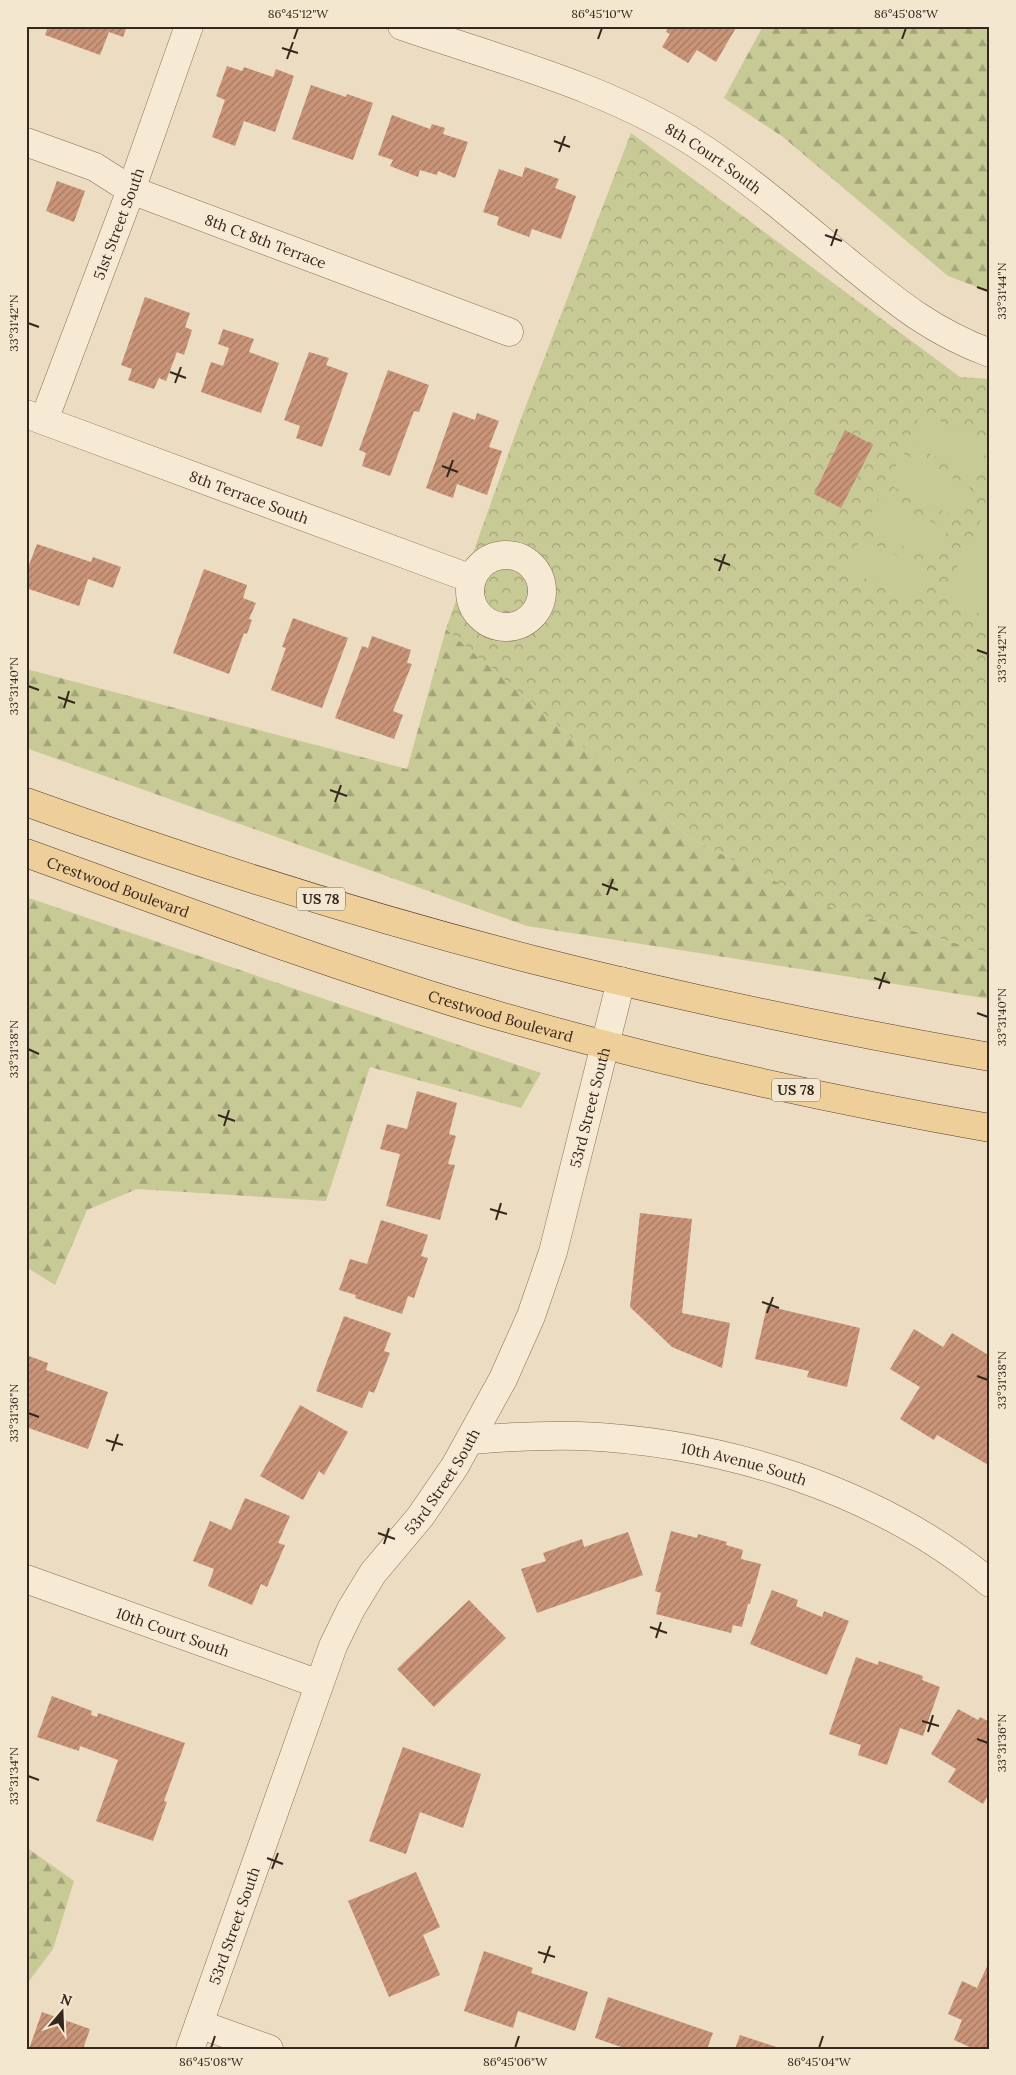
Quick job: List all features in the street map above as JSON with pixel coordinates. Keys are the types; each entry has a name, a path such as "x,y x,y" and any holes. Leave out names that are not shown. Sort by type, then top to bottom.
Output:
{"main road":[{"name":"US 78","path":"26,802 210,865 370,915 533,960 705,1001 877,1037 990,1057"},
{"name":"Crestwood Boulevard","path":"26,853 337,964 469,1007 604,1045 762,1083 990,1128"}],"street":[{"name":"51st Street South","path":"35,417 131,190 189,26"},
{"name":"8th Court South","path":"402,26 590,90 665,125 740,174 906,310 939,331 990,353"},
{"name":"8th Ct 8th Terrace","path":"26,142 95,167 131,190 509,332"},
{"name":"8th Terrace South","path":"35,417 472,578"},
{"name":"53rd Street South","path":"190,2049 333,1646 351,1609 374,1573 439,1492 471,1440 503,1379 531,1316 552,1252 621,981"},
{"name":"10th Avenue South","path":"471,1440 526,1436 580,1436 702,1450 766,1466 874,1509 949,1553 990,1583"},
{"name":"10th Court South","path":"26,1579 319,1684"},
{"path":"199,2024 269,2049"}],"green space":[{"path":"763,26 990,26 990,292 948,276 783,137 724,98"},
{"path":"631,133 960,377 990,379 990,953 822,905 688,837 446,629 520,421"},
{"path":"922,412 989,446 975,476 907,443"},
{"path":"902,453 970,487 955,517 887,484"},
{"path":"880,497 948,530 932,560 864,527"},
{"path":"990,502 990,619 943,595"},
{"path":"861,538 929,572 913,602 845,568"},
{"path":"446,629 688,837 822,905 990,953 990,999 527,926 26,748 26,669 407,769"},
{"path":"26,897 541,1073 521,1108 370,1067 326,1201 137,1189 87,1210 55,1285 26,1267"},
{"path":"26,1847 74,1881 53,1949 26,1985"}],"building":[{"path":"48,26 127,26 123,37 109,32 100,55 45,35"},
{"path":"669,26 737,26 716,62 697,50 688,63 662,47 670,34 666,32"},
{"path":"227,66 242,71 244,67 273,77 276,69 294,76 275,132 244,121 235,146 212,137 225,100 216,96"},
{"path":"311,85 346,97 347,94 373,103 353,160 292,139"},
{"path":"392,115 430,129 432,124 445,128 443,134 468,142 455,178 438,171 437,175 420,170 418,177 390,166 393,160 378,155"},
{"path":"525,167 559,179 555,188 576,196 561,239 532,229 529,237 497,225 499,217 483,212 499,169 522,177"},
{"path":"57,181 85,191 74,222 46,211"},
{"path":"145,297 190,313 185,327 192,330 184,355 177,352 166,381 159,378 154,389 128,380 132,369 121,365"},
{"path":"223,329 254,339 249,352 279,363 261,413 201,392 211,362 223,366 229,348 218,344"},
{"path":"309,352 329,358 326,365 348,373 322,447 296,438 300,426 284,420"},
{"path":"388,370 429,385 419,412 414,411 390,476 362,466 366,453 359,450"},
{"path":"453,412 475,420 477,413 499,421 489,447 502,451 487,495 457,484 453,498 426,488"},
{"path":"845,430 873,445 841,508 814,494"},
{"path":"37,544 91,562 93,557 121,567 113,588 88,579 79,606 26,588 26,573"},
{"path":"204,569 247,585 243,598 256,603 249,619 252,620 247,634 244,633 229,674 173,653"},
{"path":"293,618 348,638 322,708 271,690 286,648 282,647"},
{"path":"372,636 411,650 407,663 412,664 393,711 403,715 394,739 335,718 362,646 368,648"},
{"path":"417,1091 457,1103 449,1134 456,1136 448,1164 455,1165 440,1220 386,1206 400,1154 380,1149 387,1124 407,1129"},
{"path":"640,1213 692,1219 682,1313 730,1323 722,1368 672,1347 630,1307"},
{"path":"381,1220 428,1235 421,1256 428,1258 414,1298 408,1296 402,1314 355,1298 356,1295 339,1290 350,1259 367,1264"},
{"path":"767,1306 860,1328 847,1387 807,1377 809,1371 755,1359"},
{"path":"344,1316 391,1333 384,1351 390,1353 374,1393 369,1391 362,1408 316,1391"},
{"path":"914,1329 943,1347 952,1333 990,1356 990,1466 937,1435 934,1440 900,1419 920,1387 890,1369"},
{"path":"26,1355 48,1363 46,1370 108,1392 88,1449 26,1427"},
{"path":"300,1405 348,1432 324,1475 319,1471 303,1500 260,1476"},
{"path":"245,1498 290,1516 278,1543 285,1545 267,1587 261,1584 252,1605 208,1586 214,1569 193,1561 210,1521 231,1530"},
{"path":"671,1531 697,1538 698,1534 727,1542 726,1545 743,1550 741,1559 761,1564 742,1627 733,1625 731,1633 656,1614 661,1593 655,1591"},
{"path":"628,1532 643,1575 537,1613 521,1569 546,1561 543,1553 582,1539 584,1547"},
{"path":"772,1590 798,1600 796,1606 822,1617 824,1611 849,1621 827,1675 750,1644"},
{"path":"469,1600 506,1638 434,1707 397,1669"},
{"path":"856,1657 878,1665 879,1661 923,1676 922,1680 940,1687 923,1736 900,1728 887,1765 858,1755 861,1745 829,1734"},
{"path":"52,1696 92,1711 91,1715 97,1717 98,1713 185,1743 164,1801 167,1802 153,1841 96,1821 118,1760 80,1746 79,1751 37,1737"},
{"path":"958,1709 978,1720 980,1717 990,1722 990,1792 983,1804 948,1782 956,1769 931,1754"},
{"path":"403,1747 481,1774 463,1828 420,1812 406,1854 369,1841"},
{"path":"416,1872 440,1927 423,1935 440,1975 389,1997 348,1901"},
{"path":"484,1951 533,1968 531,1973 588,1992 575,2031 518,2011 513,2028 464,2011"},
{"path":"990,1960 990,2049 974,2049 954,2040 962,2020 948,2014 962,1981 977,1988"},
{"path":"608,1997 713,2033 707,2049 627,2049 595,2038"},
{"path":"42,2012 90,2029 83,2049 29,2049"},
{"path":"740,2035 779,2048 779,2049 735,2049"}]}
